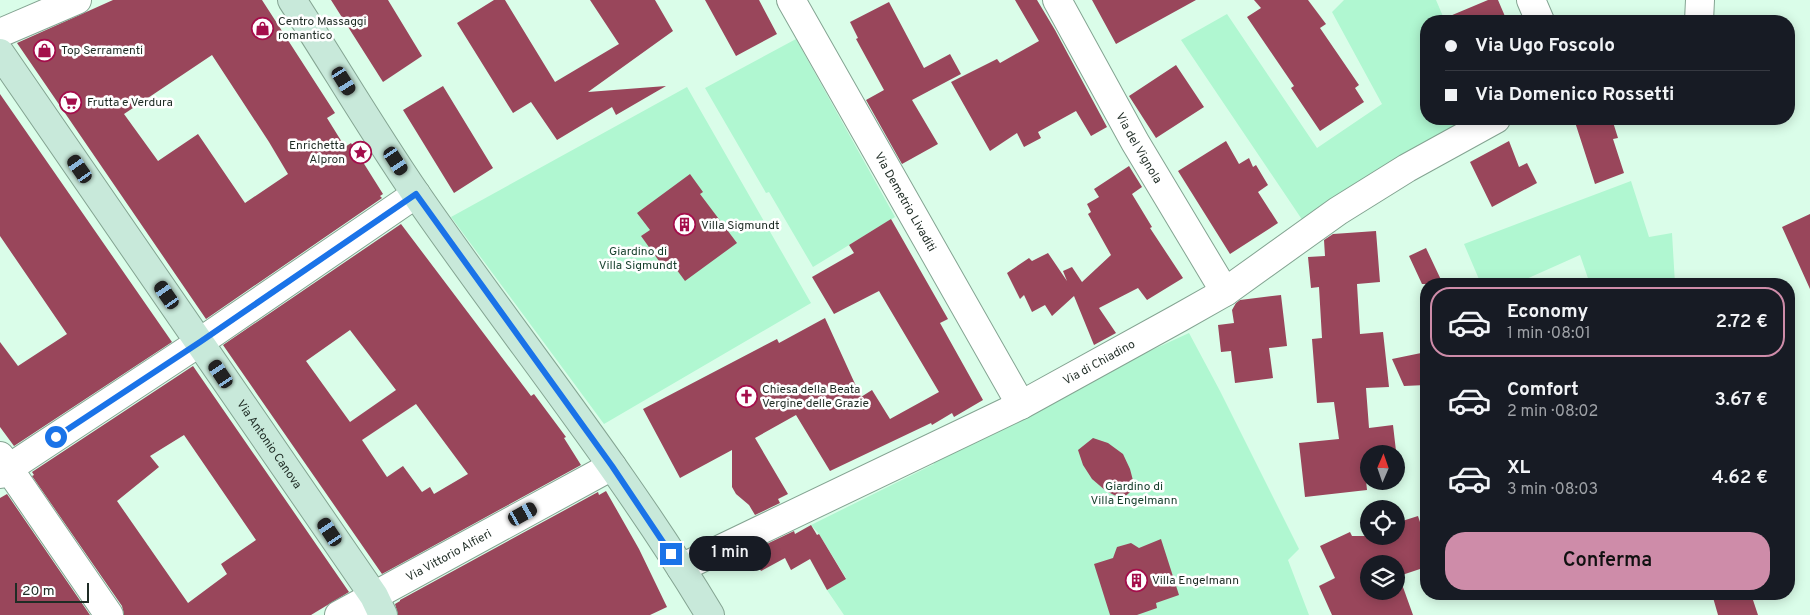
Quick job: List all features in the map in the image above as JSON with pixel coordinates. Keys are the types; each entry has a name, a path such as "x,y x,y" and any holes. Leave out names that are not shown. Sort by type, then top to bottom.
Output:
{"main road":[{"path":"292,0 416,194 612,466 681,568 703,613"},
{"name":"Via Antonio Canova","path":"0,53 379,605"}],"street":[{"path":"0,33 77,0"},
{"name":"Via Demetrio Livaditi","path":"791,0 1021,405"},
{"name":"Via del Vignola","path":"1057,0 1135,142 1226,292"},
{"path":"1532,0 1538,15"},
{"path":"1699,15 1700,0"},
{"name":"Via di Chiadino","path":"681,568 1021,405 1226,292 1338,212 1407,168 1485,125"},
{"path":"109,615 3,466 200,342 416,194"},
{"name":"Via Vittorio Alfieri","path":"339,615 379,605 612,466"}],"green space":[{"path":"1344,0 1436,0 1442,15 1420,15 1420,125 1460,125 1303,221 1181,40 1227,14 1317,148 1382,104 1332,12"},
{"path":"796,39 895,217 813,267 769,192 766,193 705,88"},
{"name":"Giardino di Villa Sigmundt","path":"687,87 811,303 604,424 451,217"},
{"path":"1631,181 1649,237 1672,233 1675,278 1588,278 1580,255 1528,278 1478,278 1464,244"},
{"name":"Giardino di Villa Engelmann","path":"1189,333 1299,549 1288,560 1309,615 844,615 827,590 846,578 819,534 811,525 934,464 927,453"}],"building":[{"path":"113,0 262,0 335,113 327,118 345,147 351,143 383,194 380,196 382,198 206,319 17,43","holes":["212,55 288,174 245,203 198,134 158,161 124,114"]},
{"path":"331,0 388,0 422,56 383,82"},
{"path":"494,0 505,0 555,82 619,44 590,0 655,0 673,31 588,92 666,86 616,115 612,107 557,140 531,102 513,113 457,23"},
{"path":"705,0 759,0 777,34 736,56"},
{"path":"1015,0 1037,0 1107,127 1091,136 1076,111 1038,132 1041,138 1024,147 1017,133 990,151 951,82 997,59 1000,63 1039,41"},
{"path":"1092,0 1196,0 1116,44"},
{"path":"1254,0 1308,0 1326,24 1320,28 1359,85 1355,88 1364,102 1320,131 1291,88 1294,86 1247,17 1261,8"},
{"path":"1488,0 1498,0 1504,15 1452,15"},
{"path":"889,2 924,68 950,54 961,74 912,100 938,144 902,164 866,100 884,90 856,39 858,38 850,22"},
{"path":"1176,65 1204,107 1156,138 1129,96"},
{"path":"443,86 493,168 454,193 403,110"},
{"path":"0,94 172,342 14,446 0,427 0,342 18,366 67,334 0,236"},
{"path":"1576,125 1614,125 1618,138 1613,139 1624,173 1595,184"},
{"path":"1226,141 1239,164 1249,158 1253,167 1256,165 1268,185 1258,192 1278,223 1230,254 1178,171"},
{"path":"1509,141 1519,167 1527,163 1537,183 1492,207 1470,162"},
{"path":"1129,166 1142,187 1132,194 1152,227 1150,228 1183,278 1147,300 1138,288 1099,308 1116,333 1094,345 1074,296 1052,316 1045,305 1032,312 1024,295 1020,299 1007,273 1029,258 1032,261 1048,253 1067,281 1063,271 1072,267 1082,282 1111,255 1088,214 1091,212 1087,204 1099,197 1094,189"},
{"name":"Villa Sigmundt","path":"690,174 703,192 700,194 737,243 685,281 671,262 664,268 641,236 650,230 637,213"},
{"path":"1810,214 1810,289 1782,227"},
{"path":"891,219 948,319 940,323 983,400 954,417 952,413 932,425 931,423 830,471 796,415 755,438 788,494 778,499 780,503 755,515 749,505 736,494 732,487 732,450 680,478 643,409 777,339 779,343 825,318 861,397 872,390 890,419 939,392 879,291 834,314 812,277 854,253 849,245"},
{"path":"401,224 531,396 534,394 566,437 564,438 581,465 382,574 223,345","holes":["350,330 396,390 350,422 306,361","416,404 468,474 434,494 430,487 422,492 403,466 387,477 362,440"]},
{"path":"1376,231 1380,282 1357,284 1360,334 1383,332 1389,387 1366,388 1369,428 1393,425 1395,445 1360,445 1360,490 1367,490 1305,497 1299,443 1339,439 1334,402 1317,403 1312,339 1322,338 1319,287 1311,288 1308,257 1325,256 1324,240 1333,234"},
{"path":"1426,248 1440,278 1420,278 1420,280 1409,256"},
{"path":"1281,295 1287,346 1269,348 1273,378 1235,383 1231,351 1221,352 1218,325 1234,323 1232,310 1240,300"},
{"path":"1420,353 1420,385 1404,386 1392,359"},
{"path":"193,366 349,592 311,615 124,615 122,606 32,476 34,475 32,472","holes":["184,435 256,540 221,564 227,574 188,603 117,501 159,467 150,456"]},
{"path":"1093,438 1108,443 1123,454 1130,469 1135,488 1122,499 1106,491 1092,479 1083,465 1078,450"},
{"path":"606,491 639,549 667,607 650,615 398,615 395,604 400,600 598,492 599,495"},
{"path":"7,494 90,615 0,615 0,498"},
{"path":"1418,516 1420,522 1420,569 1405,574 1405,555 1360,555 1360,600 1405,600 1405,593 1413,615 1332,615 1319,586 1335,578 1320,546 1350,532 1352,536 1360,536 1360,545 1405,545 1405,520"},
{"path":"811,525 817,535 819,534 846,579 827,590 810,559 791,570 785,558 761,571 750,552 794,531 795,534"},
{"name":"Villa Engelmann","path":"1161,539 1179,595 1156,603 1157,608 1137,615 1110,615 1094,564 1113,558 1117,547 1131,543 1139,548"},
{"path":"1714,600 1753,600 1758,615 1718,615"}],"place":[{"name":"Centro Massaggi romantico","path":"262,28"},
{"name":"Top Serramenti","path":"45,50"},
{"name":"Frutta e Verdura","path":"71,102"},
{"name":"Enrichetta Alpron","path":"361,152"},
{"name":"Villa Sigmundt","path":"685,225"},
{"name":"Chiesa della Beata Vergine delle Grazie","path":"746,396"},
{"name":"Villa Engelmann","path":"1136,580"}],"route":[{"path":"56,437 200,342 416,194 612,466 671,554"}]}
